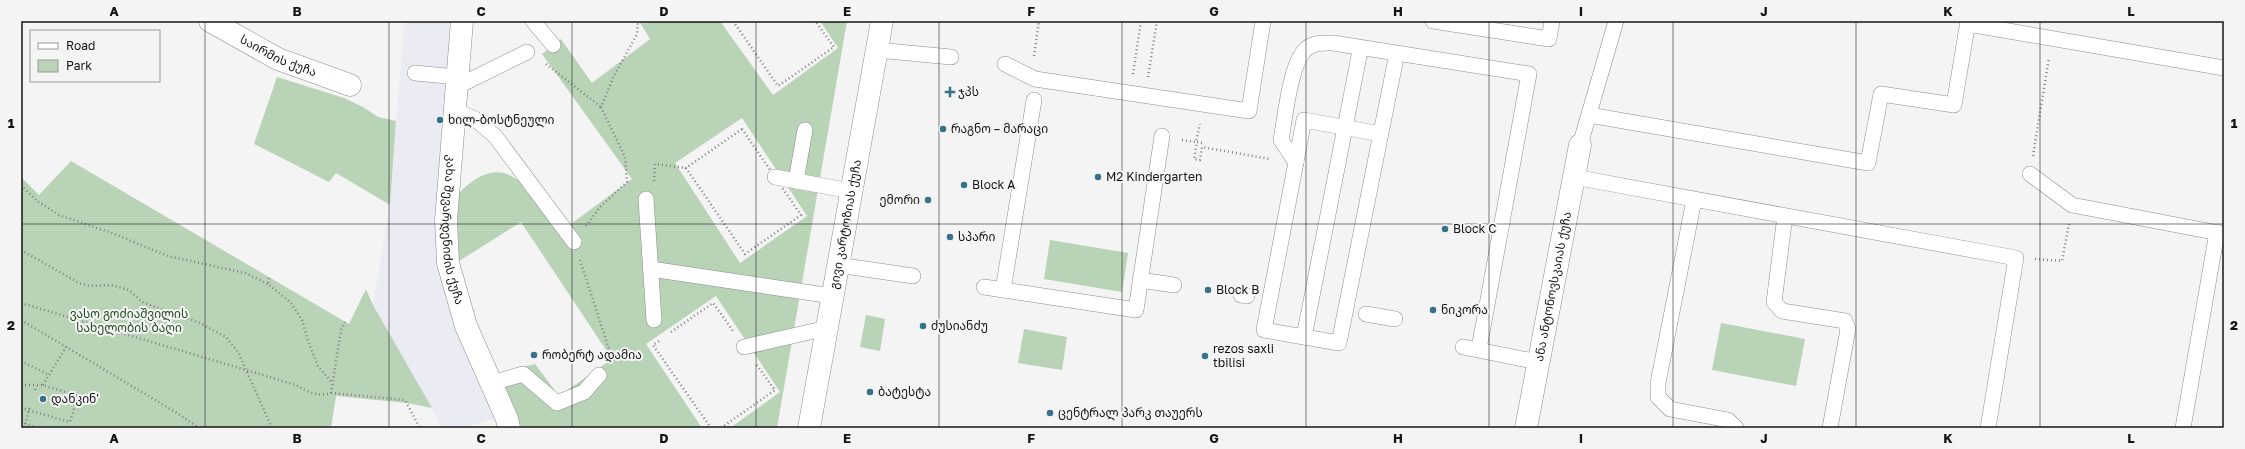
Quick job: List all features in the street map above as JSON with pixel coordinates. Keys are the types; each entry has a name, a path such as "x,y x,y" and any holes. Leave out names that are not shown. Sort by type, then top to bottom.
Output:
{"street":[{"name":"საირმის ქუჩა","path":"210,21 278,59 350,85"},
{"name":"კახა შევარდენიძის ქუჩა","path":"462,21 446,220 448,263 466,326 492,383 509,428"},
{"name":"გივი კარტოზიას ქუჩა","path":"809,428 882,21"},
{"name":"ანა ანტონოვსკაიას ქუჩა","path":"1526,428 1580,145"}],"lane":[{"path":"533,21 553,46"},
{"path":"1005,64 1030,77 1249,110 1263,21"},
{"path":"1433,21 1549,39 1552,21"},
{"path":"1580,145 1616,21"},
{"path":"1589,115 1868,163 1881,94 1954,105 1968,23 2052,39 2224,68"},
{"path":"1296,163 1281,140 1296,65 1305,50 1317,43 1333,43 1468,67 1529,74 1479,349"},
{"path":"877,50 951,58"},
{"path":"415,73 456,82 527,52"},
{"path":"1304,337 1359,56"},
{"path":"1381,134 1304,120 1264,330 1339,344 1381,134 1395,63"},
{"path":"1004,290 1034,100"},
{"path":"454,110 475,119 495,136 574,242"},
{"path":"796,181 805,130"},
{"path":"984,287 1136,310 1162,136"},
{"path":"2030,174 2072,205 2220,233 2183,428"},
{"path":"775,177 851,191"},
{"path":"1574,177 2016,258 1988,428"},
{"path":"646,199 654,320"},
{"path":"1694,200 1658,383 1658,397 1670,409 1728,420 1736,428"},
{"path":"1785,216 1774,302 1782,311 1845,321 1848,329 1830,428"},
{"path":"838,265 913,276"},
{"path":"650,269 832,296"},
{"path":"1140,280 1174,285"},
{"path":"1366,314 1395,319"},
{"path":"744,347 827,328"},
{"path":"1463,347 1538,362"},
{"path":"492,383 523,374 557,403 584,392 599,375"}],"path":[{"path":"601,107 612,78 637,34 638,21"},
{"path":"733,21 778,86 834,48 815,21"},
{"path":"1030,77 1039,21"},
{"path":"1138,94 1141,21"},
{"path":"1138,94 1157,21"},
{"path":"2030,174 2052,39"},
{"path":"527,52 564,76 601,107 625,157 628,182 600,207 574,242 610,355 608,364 599,375"},
{"path":"1196,142 1200,124 1204,125"},
{"path":"646,199 653,196 655,164 686,168 742,130 801,216 745,254 686,168"},
{"path":"1202,143 1198,142 1194,159 1200,160 1202,147 1296,163"},
{"path":"21,185 37,201 59,215 112,233 168,256 245,273 268,284 291,302 302,320 308,341 318,366 333,384"},
{"path":"2016,258 2062,261 2072,205"},
{"path":"21,250 79,283 90,286 111,285 129,290 142,302 200,323 226,337 238,352 244,369 252,382 272,428"},
{"path":"268,284 269,278"},
{"path":"21,302 296,385 310,393 321,396 331,393 405,400 420,428"},
{"path":"711,428 653,345 713,303 775,390 721,428"},
{"path":"21,320 199,428"},
{"path":"331,393 341,330 345,322"},
{"path":"43,385 66,347"},
{"path":"21,361 48,375"},
{"path":"21,385 43,385 78,396 70,422 21,408"},
{"path":"35,390 36,386"},
{"path":"24,428 30,406"},
{"path":"21,422 38,428"}],"shaded area":[{"path":"404,21 455,21 440,215 501,416 465,428 441,428 432,408 373,305 390,205"}],"green space":[{"path":"639,21 720,21 773,95 838,48 820,21 847,21 777,428 730,428 780,392 716,296 646,344 702,428 519,428 496,374 535,364 559,396 612,359 521,222 456,263 458,194 476,179 491,173 504,173 516,179 528,189 560,232 632,179 542,54 561,39 592,83 650,39","holes":["742,118 807,216 740,263 675,163"]},
{"path":"277,77 344,98 363,107 378,117 396,121 390,205 336,173 329,182 254,144"},
{"name":"ვასო გოძიაშვილის სახელობის ბაღი","path":"71,161 349,324 366,289 373,305 432,408 407,403 336,396 331,428 21,428 21,177 39,195"},
{"path":"1050,240 1128,253 1122,292 1044,279"},
{"path":"866,315 885,319 880,351 860,347"},
{"path":"1721,323 1805,339 1796,386 1712,370"},
{"path":"1024,329 1067,337 1062,370 1018,363"}],"place":[{"name":"ჯპს","path":"950,92"},
{"name":"ხილ-ბოსტნეული","path":"440,120"},
{"name":"რაგნო – მარაცი","path":"943,129"},
{"name":"M2 Kindergarten","path":"1098,177"},
{"name":"Block A","path":"964,185"},
{"name":"ემორი","path":"928,200"},
{"name":"Block C","path":"1445,229"},
{"name":"სპარი","path":"950,237"},
{"name":"Block B","path":"1208,290"},
{"name":"ნიკორა","path":"1433,310"},
{"name":"ძუსიანძუ","path":"923,326"},
{"name":"რობერტ ადამია","path":"534,355"},
{"name":"rezos saxli tbilisi","path":"1205,356"},
{"name":"ბატესტა","path":"870,392"},
{"name":"დანკინ'","path":"43,399"},
{"name":"ცენტრალ პარკ თაუერს","path":"1050,413"}]}
